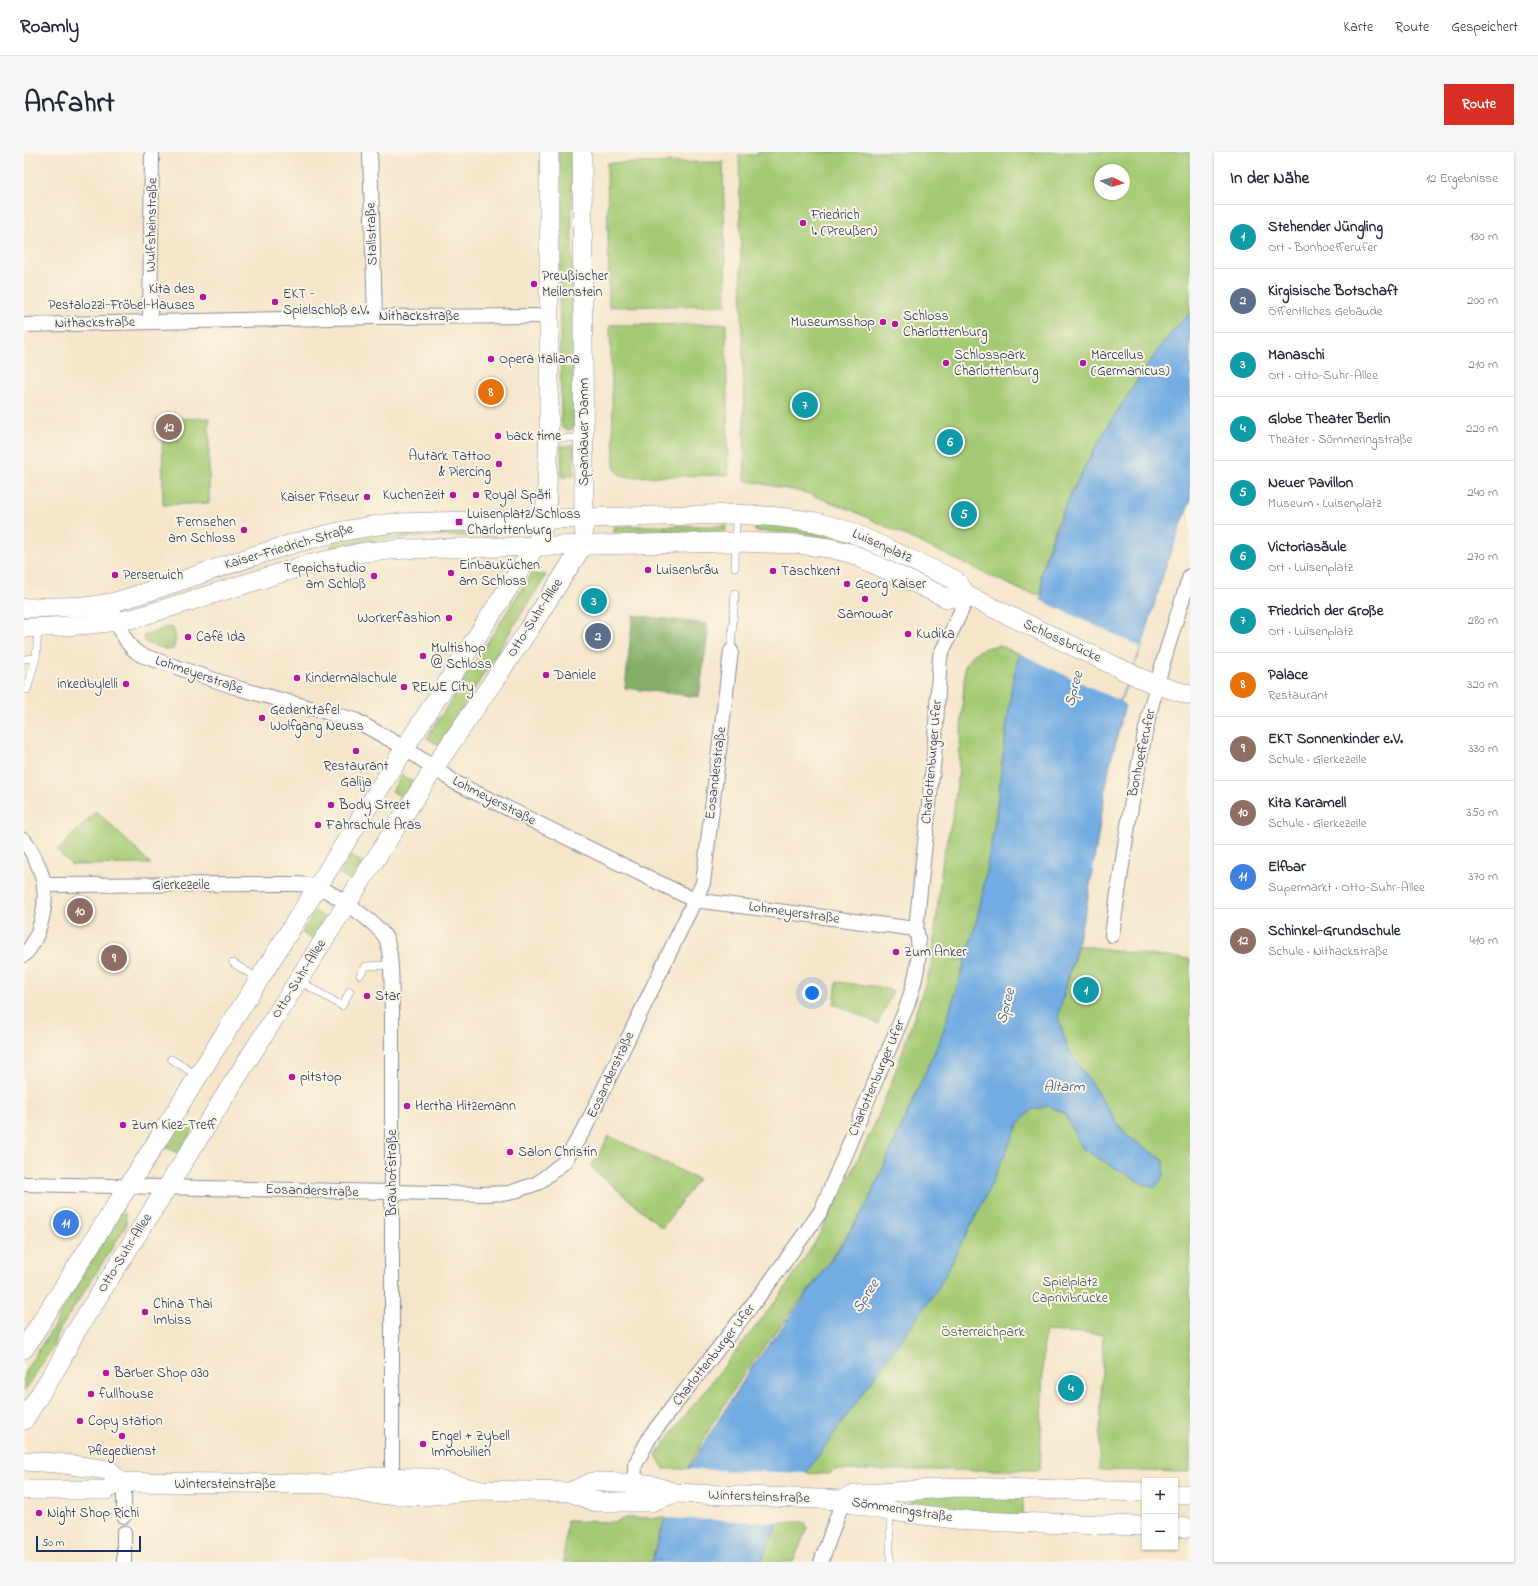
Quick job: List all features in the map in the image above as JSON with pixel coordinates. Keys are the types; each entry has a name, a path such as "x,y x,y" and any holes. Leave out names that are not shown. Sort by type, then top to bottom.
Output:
{"main road":[{"path":"24,1349 129,1186 405,748 536,545 546,520 549,438 549,152"},
{"name":"Spandauer Damm","path":"582,152 584,438 583,545"},
{"name":"Luisenplatz","path":"584,518 736,514 779,517 816,522 851,532 955,580 968,596"},
{"name":"Kaiser-Friedrich-Straße","path":"24,608 73,607 111,603 265,551 344,530 366,526 395,523 584,518"},
{"name":"Luisenplatz","path":"536,545 735,542 799,544 829,548 850,553 947,598 968,596"},
{"name":"Kaiser-Friedrich-Straße","path":"31,628 117,621 135,618 303,566 364,552 405,549 536,545"},
{"name":"Otto-Suhr-Allee","path":"26,1413 60,1362 73,1336 346,904 434,768 528,631 583,545"},
{"name":"Schlossbrücke","path":"968,596 1157,685 1190,695"},
{"path":"24,1461 56,1463 109,1470 122,1482"},
{"name":"Wintersteinstraße","path":"24,1490 106,1490 122,1482 330,1484 370,1494 392,1486 428,1496 477,1490 570,1492 593,1501 647,1497 675,1493 843,1500"},
{"name":"Wintersteinstraße","path":"570,1492 594,1482 634,1483 648,1484 647,1497"},
{"name":"Sömmeringstraße","path":"843,1500 854,1495 958,1487 1142,1492"},
{"path":"1178,1494 1190,1494"},
{"name":"Sömmeringstraße","path":"843,1500 866,1507 890,1511 972,1521 1142,1526"},
{"path":"1178,1527 1190,1528"}],"street":[{"name":"Wulfsheinstraße","path":"150,322 152,152"},
{"name":"Stallstraße","path":"370,152 374,317"},
{"name":"Nithackstraße","path":"24,324 374,317 550,316"},
{"name":"Bonhoefferufer","path":"1112,935 1134,785 1157,685 1190,576"},
{"name":"Charlottenburger Ufer","path":"634,1483 635,1465 651,1435 770,1282 821,1211 907,1006 914,986 917,967 919,940 916,929 934,757 940,656 968,596"},
{"name":"Lohmeyerstraße","path":"111,603 117,621 130,645 134,651 141,655 241,689 355,720 405,748 456,783 694,900 916,929"},
{"name":"Eosanderstraße","path":"24,1184 483,1194 509,1193 538,1183 564,1162 586,1128 703,883 731,651"},
{"path":"24,840 37,864 44,885 44,909 39,931 24,956"},
{"name":"Gierkezeile","path":"44,885 284,884 318,886"},
{"name":"Brauhofstraße","path":"318,886 367,918 387,940 392,1009 392,1486"},
{"path":"122,1482 124,1516"},
{"path":"821,1562 843,1500"},
{"path":"124,1533 124,1562"}],"lane":[{"path":"549,438 584,438"},
{"path":"735,567 736,514"},
{"name":"Eosanderstraße","path":"731,651 735,593"},
{"path":"24,690 27,690 28,676 36,658 31,628"},
{"path":"24,658 36,658"},
{"path":"233,963 259,979"},
{"path":"360,975 366,966 390,965"},
{"path":"298,980 342,1006 350,991"},
{"path":"171,1059 198,1076"},
{"path":"890,1511 890,1562"}],"green space":[{"path":"558,152 571,152 574,423 573,428 569,430 562,428 561,423"},
{"name":"Schlosspark Charlottenburg","path":"758,152 1190,152 1190,313 1166,340 1144,370 1118,410 1082,471 1052,536 1045,558 1042,595 1023,591 849,509 806,493 745,480 739,155 758,155"},
{"path":"723,162 726,305 609,307 607,163"},
{"path":"726,324 728,475 625,477 618,473 614,466 610,325"},
{"path":"209,418 209,503 163,505 162,419"},
{"path":"561,446 574,446 574,476 562,477"},
{"path":"755,525 800,527 853,540 948,585 946,590 852,546 829,538 800,533 755,531"},
{"path":"614,526 726,526 726,531 613,532"},
{"path":"498,529 495,535 415,537 376,541 329,549 336,538 390,532"},
{"path":"531,574 546,575 439,745 427,738"},
{"path":"633,615 707,624 708,632 699,697 625,688"},
{"path":"167,627 173,628 174,630 175,641 173,649 168,650 146,643 144,636"},
{"path":"999,645 1019,654 1012,684 995,821 980,906 971,942 942,1035 867,1204 822,1273 742,1377 714,1421 687,1469 664,1469 656,1455 683,1418 779,1297 814,1244 843,1190 874,1126 895,1073 931,967 943,857 953,816 958,778 965,666 971,657 979,651 988,647"},
{"path":"402,775 413,782 403,798 392,791"},
{"path":"96,811 151,864 71,865 57,851"},
{"path":"351,855 362,863 351,881 339,874"},
{"path":"315,911 328,920 315,941 302,933"},
{"path":"1078,945 1155,956 1190,959 1190,1472 1099,1470 1103,1334 1044,1331 1040,1470 834,1470 830,1474 806,1473 938,1288 980,1208 1019,1123 1031,1110 1049,1106 1064,1113 1083,1149 1143,1184 1155,1188 1164,1175 1164,1160 1126,1135 1068,1050 1058,1016"},
{"path":"837,982 880,987 893,991 878,1024 834,1005"},
{"path":"181,1121 193,1129 178,1153 164,1147"},
{"path":"609,1136 698,1179 662,1228 591,1167"},
{"path":"123,1212 126,1215 126,1226 56,1335 54,1345 24,1392 24,1373 54,1326 86,1269"},
{"path":"1023,1493 1023,1517 911,1509 911,1495"},
{"path":"626,1518 665,1518 651,1562 563,1562 567,1521 613,1522"},
{"path":"802,1522 806,1524 807,1528 793,1562 761,1562 779,1523"}],"water":[{"path":"1190,313 1190,501 1165,568 1142,646 1120,701 1125,705 1109,768 1086,909 1058,1016 1068,1050 1126,1135 1164,1160 1164,1175 1155,1188 1143,1184 1083,1149 1064,1113 1049,1106 1031,1110 1019,1123 980,1208 938,1288 806,1473 772,1536 761,1562 651,1562 664,1524 688,1469 750,1370 843,1243 867,1204 942,1035 971,942 980,906 995,821 1012,684 1021,647 1042,595 1042,578 1040,577 1048,552 1078,480 1103,434 1151,359 1173,331"}],"pier":[{"path":"1038,599 1141,647 1119,701 1017,652"},
{"path":"686,1469 808,1473 796,1493 782,1523 664,1518"}],"place":[{"name":"Friedrich I. (Preußen)","path":"803,223"},
{"name":"Preußischer Meilenstein","path":"534,284"},
{"name":"Kita des Pestalozzi-Fröbel-Hauses","path":"203,297"},
{"name":"EKT - Spielschloß e.V.","path":"275,302"},
{"name":"Museumsshop","path":"883,322"},
{"name":"Schloss Charlottenburg","path":"895,324"},
{"name":"Opera Italiana","path":"491,359"},
{"name":"Schlosspark Charlottenburg","path":"946,363"},
{"name":"Marcellus (Germanicus)","path":"1083,363"},
{"name":"Palace","path":"491,392"},
{"name":"Friedrich der Große","path":"805,405"},
{"name":"Schinkel-Grundschule","path":"169,427"},
{"name":"back time","path":"498,436"},
{"name":"Victoriasäule","path":"950,442"},
{"name":"Autark Tattoo & Piercing","path":"499,464"},
{"name":"KuchenZeit","path":"453,495"},
{"name":"Royal Späti","path":"476,495"},
{"name":"Kaiser Friseur","path":"367,497"},
{"name":"Neuer Pavillon","path":"964,514"},
{"name":"Luisenplatz/Schloss Charlottenburg","path":"459,522"},
{"name":"Fernsehen am Schloss","path":"244,530"},
{"name":"Luisenbräu","path":"648,570"},
{"name":"Taschkent","path":"773,571"},
{"name":"Einbauküchen am Schloss","path":"451,573"},
{"name":"Perserwich","path":"115,575"},
{"name":"Teppichstudio am Schloß","path":"374,576"},
{"name":"Georg Kaiser","path":"847,584"},
{"name":"Samowar","path":"865,599"},
{"name":"Manaschi","path":"594,601"},
{"name":"Workerfashion","path":"449,618"},
{"name":"Kudika","path":"908,634"},
{"name":"Kirgisische Botschaft","path":"598,636"},
{"name":"Café Ida","path":"188,637"},
{"name":"Multishop @ Schloss","path":"423,656"},
{"name":"Daniele","path":"546,675"},
{"name":"Kindermalschule","path":"297,678"},
{"name":"inkedbylelli","path":"126,684"},
{"name":"REWE City","path":"404,687"},
{"name":"Gedenktafel Wolfgang Neuss","path":"262,718"},
{"name":"Restaurant Galija","path":"356,751"},
{"name":"Body Street","path":"331,805"},
{"name":"Fahrschule Aras","path":"318,825"},
{"name":"Kita Karamell","path":"80,911"},
{"name":"Zum Anker","path":"896,952"},
{"name":"EKT Sonnenkinder e.V.","path":"114,958"},
{"name":"Stehender Jüngling","path":"1086,990"},
{"name":"Star","path":"367,996"},
{"name":"pitstop","path":"292,1077"},
{"name":"Hertha Hitzemann","path":"407,1106"},
{"name":"Zum Kiez-Treff","path":"123,1125"},
{"name":"Salon Christin","path":"510,1152"},
{"name":"Elfbar","path":"66,1223"},
{"name":"China Thai Imbiss","path":"145,1312"},
{"name":"Barber Shop 030","path":"106,1373"},
{"name":"Globe Theater Berlin","path":"1071,1388"},
{"name":"fullhouse","path":"91,1394"},
{"name":"Copy station","path":"80,1421"},
{"name":"Pflegedienst","path":"122,1436"},
{"name":"Engel + Zybell Immobilien","path":"423,1444"},
{"name":"Night Shop Richi","path":"39,1513"}],"water label":[{"name":"Spree","path":"1074,689"},
{"name":"Spree","path":"1006,1006"},
{"name":"Altarm","path":"1064,1087"},
{"name":"Spree","path":"866,1296"}],"park label":[{"name":"Spielplatz Caprivibrücke","path":"1070,1290"},
{"name":"Österreichpark","path":"983,1332"}]}
